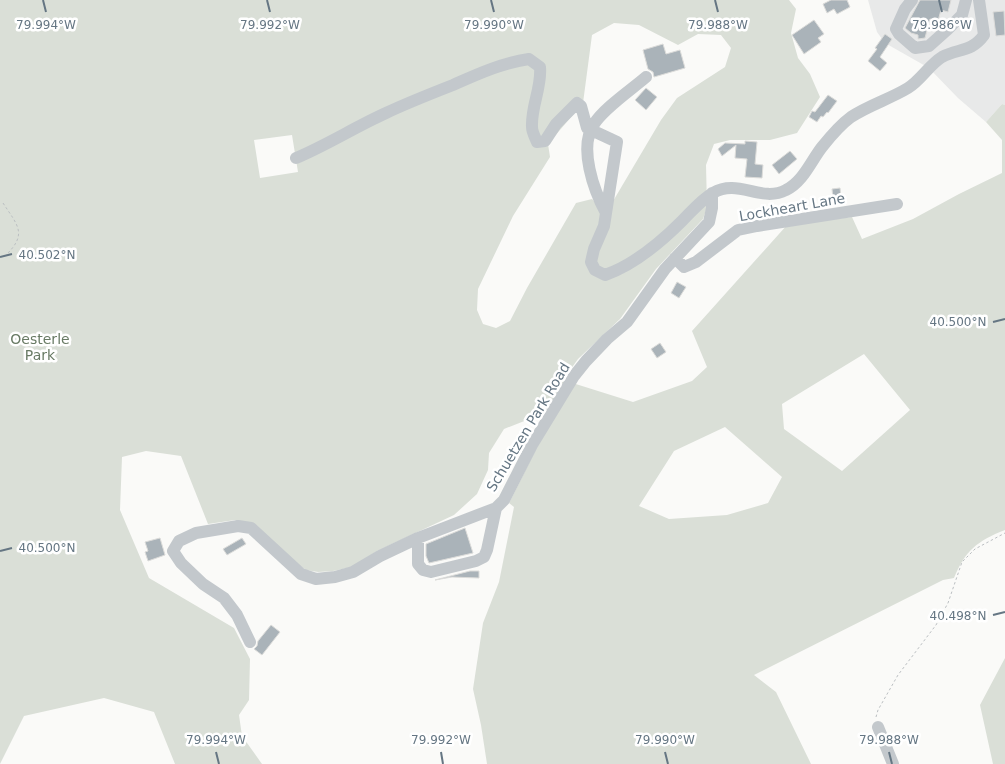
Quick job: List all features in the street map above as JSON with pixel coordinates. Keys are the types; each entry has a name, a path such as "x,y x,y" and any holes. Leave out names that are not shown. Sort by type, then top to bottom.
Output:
{"street":[{"path":"912,0 904,9 896,29 915,48 929,46 962,15 966,0"},
{"path":"296,158 318,149 414,100 489,69 529,59 540,67 541,78 535,102 532,128 537,142 545,141 556,124 577,103 581,106 585,123 590,130 617,142 604,226 594,249 591,262 595,270 605,275 619,270 652,246 681,222 700,202 724,187 737,187 764,194 780,193 789,189 807,171 822,148 850,118 868,107 910,87 942,57 978,44 984,35 984,21 979,0"},
{"path":"606,213 597,195 588,162 588,134 594,122 646,77"},
{"name":"Schuetzen Park Road","path":"250,642 237,615 224,598 203,584 181,563 173,550 179,541 196,533 209,530 238,526 250,528 301,574 316,579 335,577 352,572 418,538 496,508 504,500 532,445 574,376 597,350 627,322 665,269 709,222 712,208 712,193"},
{"name":"Lockheart Lane","path":"675,258 684,267 696,262 738,230 897,204"},
{"path":"418,538 418,564 423,570 431,572 476,561 484,557 487,550 496,508"},
{"path":"878,728 893,764"}],"path":[{"path":"3,203 18,226 19,233 18,240 5,256"},
{"path":"878,728 876,715 878,710 898,675 936,625 948,603 962,562 975,549 1005,533"}],"shaded area":[{"path":"868,0 1005,0 1005,105 1002,104 986,122 958,98 929,68 885,43 877,32"}],"green space":[{"name":"Oesterle Park","path":"0,0 789,0 796,9 791,33 798,58 810,74 820,97 797,133 770,140 730,140 714,144 706,165 707,207 703,219 656,269 620,319 578,359 563,380 633,402 692,381 707,367 692,331 787,225 852,217 862,239 913,219 1002,173 1002,140 986,122 1002,104 1005,105 1005,530 987,538 973,548 954,578 943,580 754,675 776,692 811,764 487,764 473,689 483,623 499,582 514,507 509,503 557,408 504,429 489,453 488,470 477,494 454,515 377,551 352,567 333,571 318,572 306,570 235,520 208,524 181,456 146,451 122,457 120,510 149,578 234,628 250,659 249,700 239,715 242,736 262,764 175,764 154,712 104,698 24,716 0,764","holes":["614,23 639,25 678,45 698,34 721,35 731,48 725,67 677,98 661,120 606,213 592,199 576,203 510,321 496,328 483,324 477,310 478,289 513,216 550,157 548,144 583,103 592,35","292,135 298,172 260,178 254,140","864,354 910,410 842,471 784,429 782,404","725,427 782,477 768,503 727,515 669,519 639,506 674,451"]},
{"path":"1005,658 1005,764 993,764 980,705"}],"building":[{"path":"831,0 847,0 850,7 837,14 834,9 827,13 823,4"},
{"path":"920,0 951,0 948,12 941,10 938,21 930,19 925,38 918,39 918,35 911,33 905,28"},
{"path":"1004,11 1005,35 996,36 993,12"},
{"path":"814,20 824,34 818,38 821,42 804,54 792,35"},
{"path":"885,34 892,39 880,57 887,63 880,71 868,61"},
{"path":"663,44 666,54 680,50 685,68 654,77 653,72 648,69 643,50"},
{"path":"646,88 657,97 646,110 635,100"},
{"path":"828,95 837,101 828,113 823,117 821,116 817,122 809,117 812,111 815,112"},
{"path":"745,141 757,142 755,164 763,165 762,178 745,177 747,159 735,158 736,145 722,156 718,149 725,143 745,144"},
{"path":"790,151 797,159 779,174 772,165"},
{"path":"840,188 841,197 833,198 832,189"},
{"path":"677,282 686,287 679,298 671,293"},
{"path":"660,343 666,352 657,358 651,349"},
{"path":"465,528 473,553 429,563 426,556 426,544"},
{"path":"160,538 165,555 148,561 145,552 148,551 145,542"},
{"path":"242,538 246,544 227,555 223,549"},
{"path":"470,571 479,571 479,578 452,577 435,580"},
{"path":"271,625 280,632 262,655 254,649"}]}
